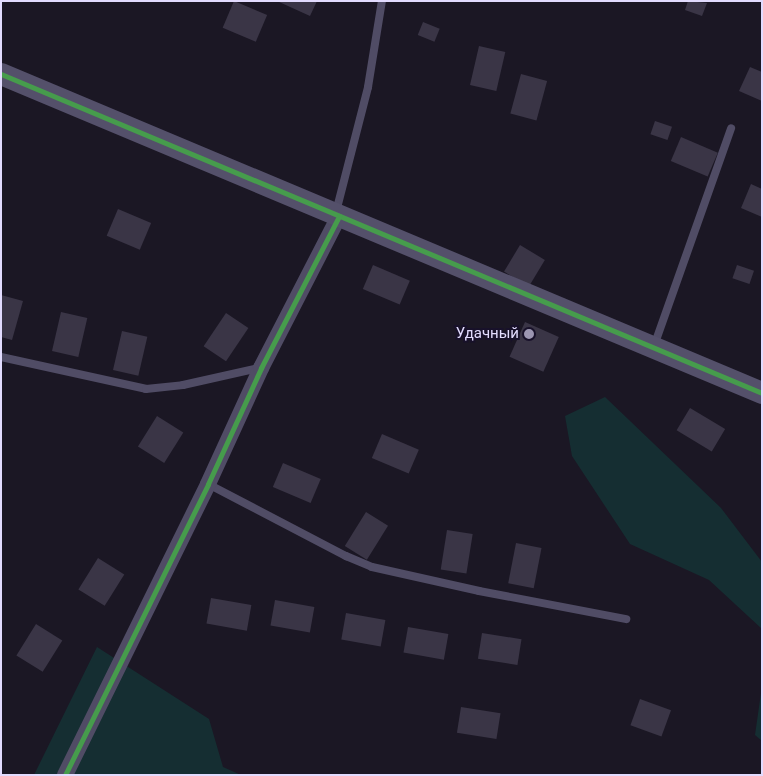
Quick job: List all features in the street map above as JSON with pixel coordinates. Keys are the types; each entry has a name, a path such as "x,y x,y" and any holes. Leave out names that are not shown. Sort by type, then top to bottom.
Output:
{"street":[{"path":"1,74 762,394"},
{"path":"65,775 208,484 261,368 337,215"}],"lane":[{"path":"337,215 368,87 382,1"},
{"path":"654,348 731,128"},
{"path":"1,357 146,389 183,385 261,368"},
{"path":"208,484 346,556 372,567 479,591 626,619"}],"green space":[{"path":"605,397 721,508 762,562 762,629 709,580 630,544 572,456 565,416"},
{"path":"97,647 209,719 223,767 241,775 34,775"},
{"path":"762,686 762,741 755,735"}],"building":[{"path":"234,1 267,15 256,42 223,28"},
{"path":"277,1 317,1 310,16"},
{"path":"688,1 707,3 702,16 685,10"},
{"path":"423,22 440,29 434,42 418,35"},
{"path":"479,46 505,52 496,91 470,85"},
{"path":"750,67 762,72 762,101 739,91"},
{"path":"521,74 547,81 536,121 510,114"},
{"path":"655,121 672,127 667,140 650,134"},
{"path":"681,137 718,153 708,177 671,161"},
{"path":"751,184 762,189 762,217 741,208"},
{"path":"118,209 151,223 140,250 107,236"},
{"path":"520,245 545,260 529,287 504,272"},
{"path":"373,265 410,281 400,305 363,289"},
{"path":"737,265 754,271 749,284 732,278"},
{"path":"1,295 23,301 12,340 1,337"},
{"path":"61,312 87,318 78,357 52,351"},
{"path":"226,313 248,328 226,361 204,346"},
{"path":"525,322 559,337 543,372 510,357"},
{"path":"122,331 147,337 138,376 113,370"},
{"path":"690,408 725,429 712,451 677,430"},
{"path":"157,416 183,432 164,463 138,447"},
{"path":"382,434 419,450 409,474 372,458"},
{"path":"283,463 321,479 311,503 273,487"},
{"path":"366,512 388,526 367,560 345,546"},
{"path":"447,530 473,534 466,574 441,570"},
{"path":"516,543 542,548 534,588 508,583"},
{"path":"98,558 124,574 105,606 78,589"},
{"path":"211,598 251,605 247,631 206,624"},
{"path":"275,600 314,607 310,633 270,626"},
{"path":"346,613 385,620 381,647 341,640"},
{"path":"36,624 62,640 43,672 16,655"},
{"path":"408,627 448,634 444,660 403,653"},
{"path":"482,633 522,639 517,665 478,659"},
{"path":"640,699 671,710 661,737 630,725"},
{"path":"461,707 501,713 496,739 457,733"}],"cycle path":[{"path":"1,74 762,393"},
{"path":"65,775 208,484 261,368 339,216"}],"place":[{"name":"Удачный","path":"529,334"}]}
